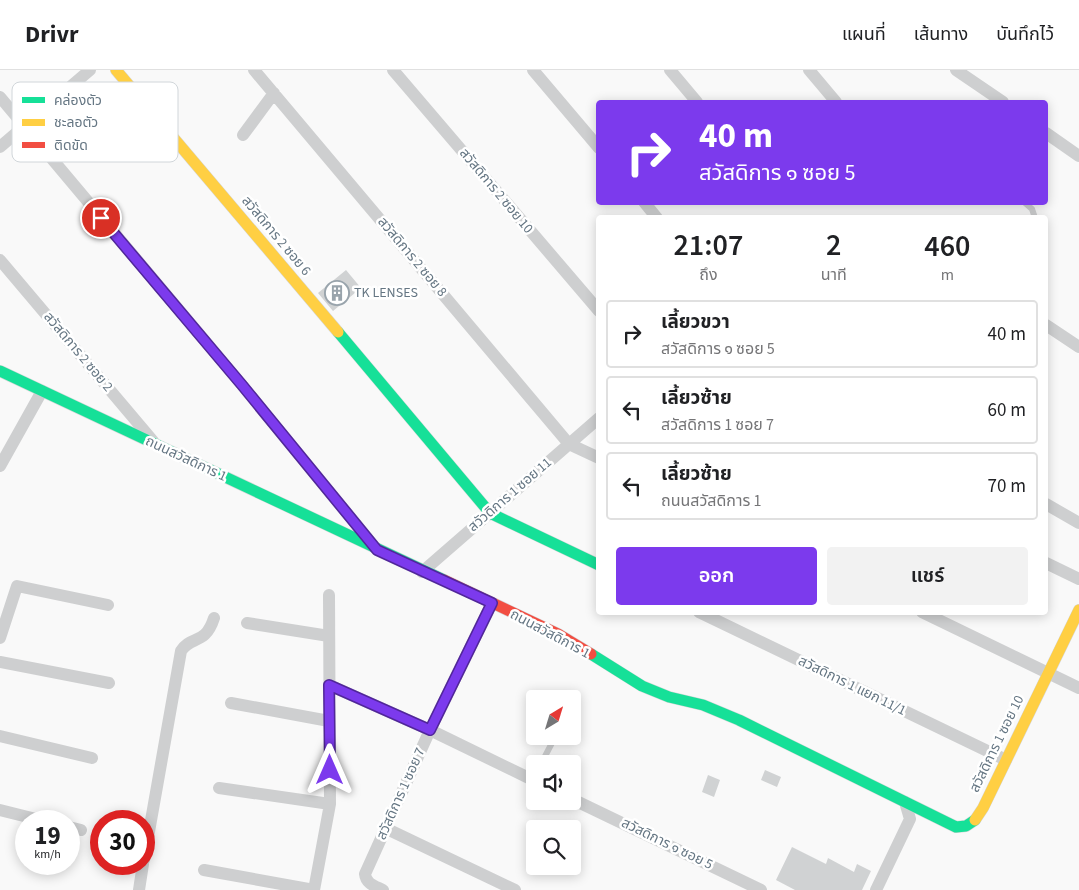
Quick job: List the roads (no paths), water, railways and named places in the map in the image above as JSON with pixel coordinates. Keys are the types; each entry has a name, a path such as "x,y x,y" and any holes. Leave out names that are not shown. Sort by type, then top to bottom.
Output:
{"street":[{"path":"76,82 90,70"},
{"name":"สวัสดิการ 2 ซอย 6","path":"116,70 126,82"},
{"name":"สวัสดิการ 2 ซอย 8","path":"254,70 569,444"},
{"name":"สวัสดิการ 2 ซอย 10","path":"393,70 596,307"},
{"path":"533,70 596,144"},
{"path":"670,70 695,100"},
{"path":"809,70 834,100"},
{"path":"956,70 1000,100"},
{"path":"242,135 274,93"},
{"path":"0,97 12,112"},
{"path":"1048,134 1079,156"},
{"path":"0,147 12,137"},
{"name":"สวัสดิการ 2 ซอย 6","path":"178,143 490,513"},
{"path":"54,162 242,385 377,550"},
{"path":"646,205 655,215"},
{"name":"สวัสดิการ 2 ซอย 2","path":"0,260 155,444"},
{"path":"1048,325 1079,347"},
{"name":"ถนนสวัสดิการ 1","path":"0,371 422,572 558,634 642,686 669,697 703,705 739,720 905,802"},
{"path":"0,466 42,391"},
{"name":"สวัวดิการ 1 ซอย 11","path":"422,572 596,421"},
{"path":"569,444 596,457"},
{"path":"1048,505 1079,523"},
{"path":"490,513 596,564"},
{"path":"1048,564 1079,579"},
{"path":"0,638 17,586 108,605"},
{"path":"204,870 314,890 330,804 329,596"},
{"name":"สวัสดิการ 1 ซอย 7","path":"384,890 365,879 365,874 430,730 492,603"},
{"name":"สวัสดิการ 1 ซอย 10","path":"905,802 956,827 969,826 975,821 1079,610"},
{"name":"สวัสดิการ 1 แยก 11/1","path":"705,615 1006,760"},
{"path":"928,615 1079,688"},
{"path":"152,810 181,651 184,647 197,641 209,631 214,618"},
{"path":"247,623 329,636"},
{"path":"0,662 109,684"},
{"path":"329,685 526,775"},
{"path":"231,703 329,721"},
{"path":"0,736 92,758"},
{"path":"219,788 330,804"},
{"path":"876,890 910,819 905,802"},
{"name":"สวัสดิการ ๑ ซอย 5","path":"581,803 761,890"},
{"path":"0,810 15,814"},
{"path":"385,828 515,890"},
{"path":"138,890 141,875"}],"place":[{"name":"TK LENSES","path":"337,293"}]}
